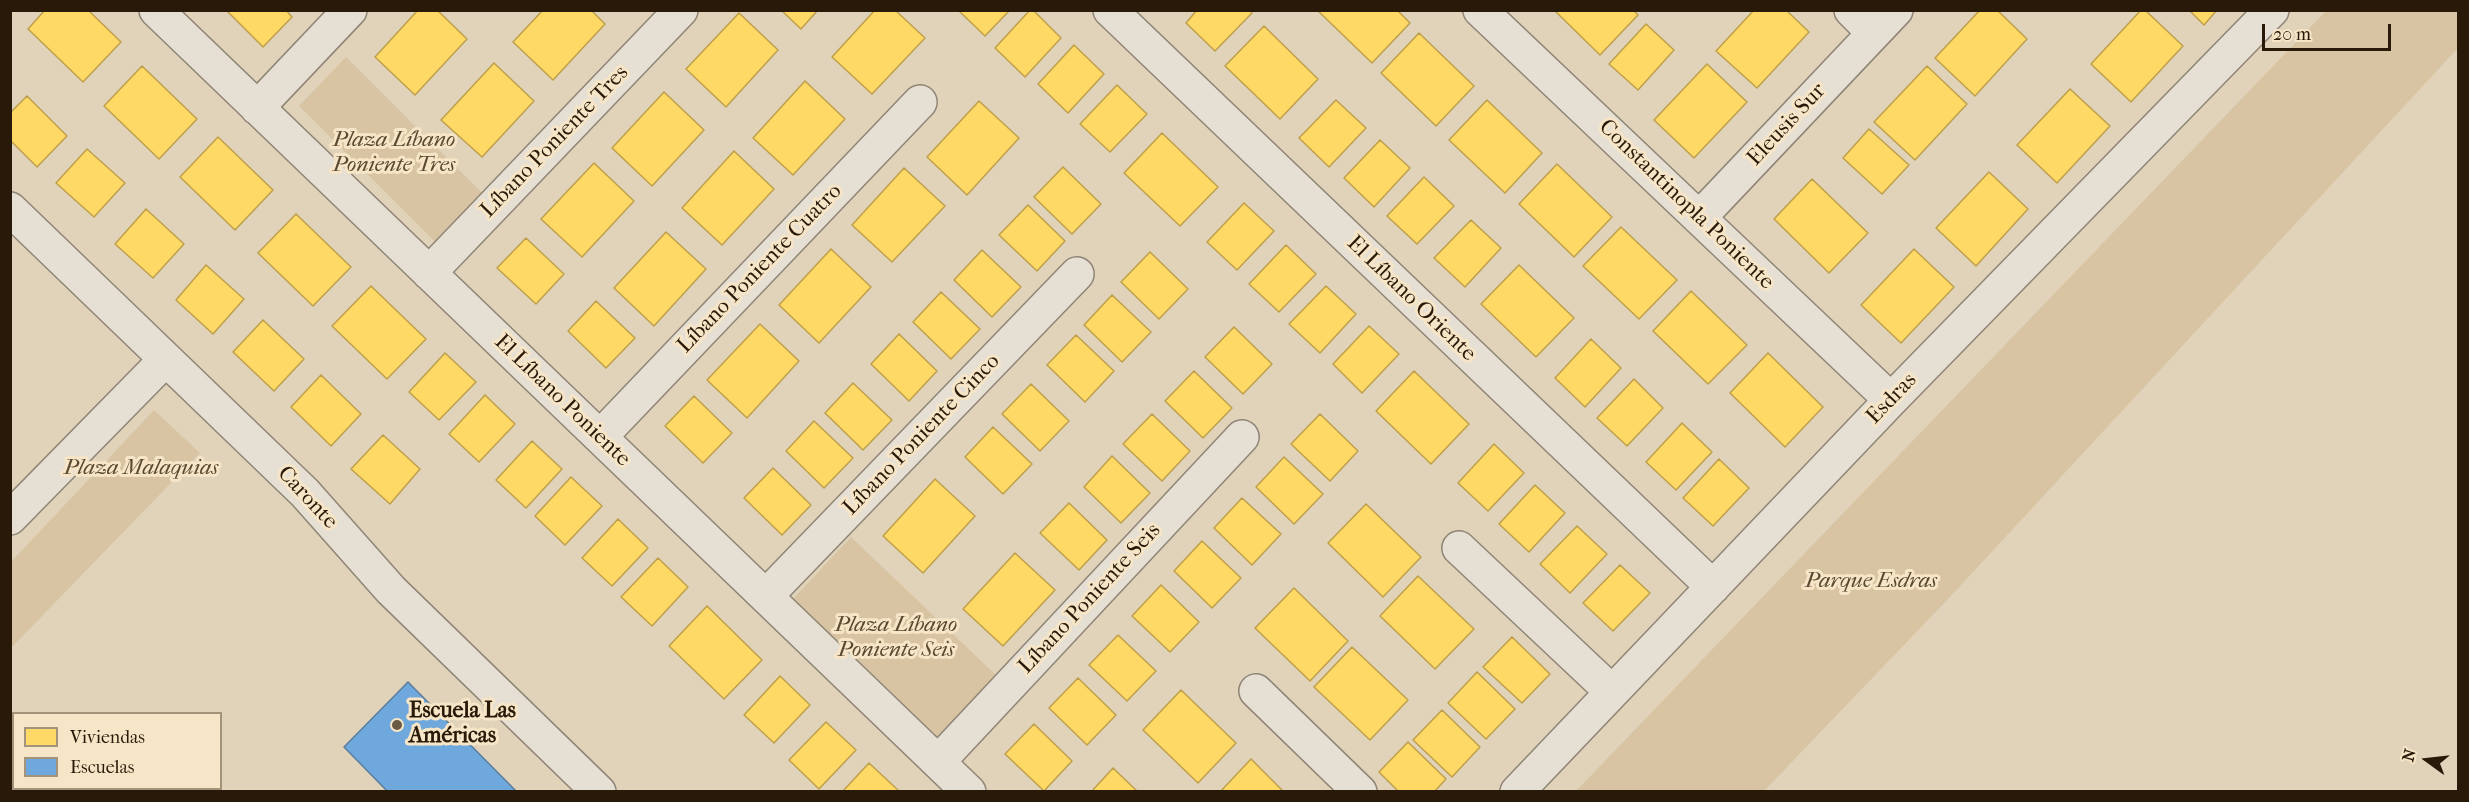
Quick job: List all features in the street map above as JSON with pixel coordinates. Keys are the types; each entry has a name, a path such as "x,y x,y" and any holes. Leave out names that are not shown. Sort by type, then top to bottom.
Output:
{"street":[{"name":"El Líbano Poniente","path":"156,10 969,792"},
{"path":"257,108 350,10"},
{"name":"Líbano Poniente Tres","path":"429,273 681,10"},
{"name":"El Líbano Oriente","path":"1110,10 1713,587"},
{"name":"Constantinopla Poniente","path":"1480,10 1891,400"},
{"name":"Eleusis Sur","path":"1699,218 1885,22 1851,10"},
{"name":"Esdras","path":"1517,792 1891,400 2272,10"},
{"name":"Líbano Poniente Cuatro","path":"600,437 920,102"},
{"name":"Caronte","path":"10,209 305,493 391,590 588,788"},
{"name":"Líbano Poniente Cinco","path":"766,596 1077,274"},
{"path":"10,518 166,359"},
{"name":"Líbano Poniente Seis","path":"938,762 1242,437"},
{"path":"1459,548 1612,692"},
{"path":"1256,691 1360,792"}],"green space":[{"name":"Parque Esdras","path":"2326,11 2458,11 2458,48 1949,598 1764,791 1576,791"},
{"name":"Plaza Líbano Poniente Tres","path":"346,57 490,201 442,249 299,106"},
{"name":"Plaza Malaquias","path":"154,410 200,453 11,648 11,562"},
{"name":"Plaza Líbano Poniente Seis","path":"851,537 998,677 940,739 793,599"}],"building: Viviendas":[{"path":"45,10 88,10 121,42 83,82 28,29"},
{"path":"226,10 286,10 292,17 263,47"},
{"path":"418,10 437,10 467,39 415,95 375,57"},
{"path":"543,10 591,10 605,24 553,80 513,42"},
{"path":"781,10 818,10 801,29"},
{"path":"875,10 895,10 925,38 872,94 832,57"},
{"path":"958,10 1010,10 985,36"},
{"path":"1030,10 1033,10 1061,38 1025,77 995,48"},
{"path":"1197,10 1250,10 1252,13 1215,51 1186,23"},
{"path":"1317,10 1397,10 1410,23 1372,63"},
{"path":"1554,10 1633,10 1638,15 1600,55"},
{"path":"1754,10 1786,10 1809,32 1757,88 1716,51"},
{"path":"1980,10 1997,10 2027,39 1975,96 1935,58"},
{"path":"2141,10 2145,10 2183,46 2131,102 2091,64"},
{"path":"2189,10 2217,10 2204,25"},
{"path":"739,13 778,50 726,107 686,69"},
{"path":"1646,24 1674,50 1638,90 1609,64"},
{"path":"1264,26 1318,79 1280,119 1225,66"},
{"path":"1419,33 1474,86 1436,126 1381,73"},
{"path":"1074,45 1104,74 1068,113 1038,84"},
{"path":"494,63 534,101 482,157 441,120"},
{"path":"1707,64 1747,102 1694,158 1654,120"},
{"path":"142,66 197,119 159,159 104,106"},
{"path":"1927,66 1967,104 1915,160 1874,122"},
{"path":"805,81 845,119 793,175 753,138"},
{"path":"1117,85 1147,114 1110,152 1080,124"},
{"path":"2070,89 2110,126 2057,183 2017,145"},
{"path":"664,92 704,130 652,186 612,148"},
{"path":"27,96 67,136 37,167 10,140 10,113"},
{"path":"1336,100 1366,128 1329,167 1299,138"},
{"path":"1487,100 1542,153 1505,193 1449,140"},
{"path":"979,101 1019,138 967,195 927,157"},
{"path":"1869,129 1909,165 1882,194 1843,158"},
{"path":"1162,133 1218,187 1180,226 1124,173"},
{"path":"218,137 273,190 235,230 180,177"},
{"path":"1380,140 1410,168 1374,207 1344,178"},
{"path":"87,149 125,183 94,217 56,183"},
{"path":"734,151 774,189 722,245 682,208"},
{"path":"594,163 634,201 582,257 541,219"},
{"path":"1557,164 1612,217 1574,257 1519,204"},
{"path":"1063,167 1101,204 1072,234 1034,197"},
{"path":"904,168 945,206 892,262 852,225"},
{"path":"1989,172 2028,209 1976,266 1936,228"},
{"path":"1424,177 1454,206 1417,244 1387,216"},
{"path":"1812,179 1868,233 1829,273 1774,219"},
{"path":"1244,203 1274,231 1237,270 1207,242"},
{"path":"1028,205 1065,241 1037,271 999,235"},
{"path":"146,209 184,244 153,278 115,244"},
{"path":"296,214 351,267 313,306 258,253"},
{"path":"1471,220 1501,248 1465,287 1434,258"},
{"path":"1621,227 1677,280 1639,319 1583,266"},
{"path":"666,232 706,269 654,326 614,288"},
{"path":"526,238 564,274 536,304 497,268"},
{"path":"1286,245 1316,274 1279,312 1249,284"},
{"path":"831,249 871,287 819,343 779,305"},
{"path":"1914,249 1954,287 1901,343 1861,305"},
{"path":"982,250 1021,287 992,317 954,280"},
{"path":"1150,252 1188,289 1159,319 1121,282"},
{"path":"206,265 244,299 213,334 176,300"},
{"path":"1519,265 1574,318 1536,357 1481,304"},
{"path":"371,286 426,339 387,379 332,326"},
{"path":"1326,286 1356,314 1320,353 1289,324"},
{"path":"1691,291 1747,345 1708,384 1653,331"},
{"path":"941,292 980,329 951,359 913,322"},
{"path":"1112,295 1151,332 1122,362 1084,325"},
{"path":"596,301 635,338 606,368 568,331"},
{"path":"263,320 304,359 274,391 233,352"},
{"path":"760,324 799,361 747,418 707,380"},
{"path":"1369,326 1399,354 1362,393 1333,364"},
{"path":"1234,327 1272,364 1243,394 1205,357"},
{"path":"899,334 937,371 909,401 871,364"},
{"path":"1076,335 1114,371 1085,402 1047,365"},
{"path":"1591,339 1621,368 1585,407 1555,378"},
{"path":"445,353 476,382 439,420 409,392"},
{"path":"1768,353 1823,407 1785,447 1730,393"},
{"path":"1194,371 1232,408 1203,438 1165,401"},
{"path":"1414,371 1469,424 1431,464 1376,411"},
{"path":"321,375 361,414 331,446 291,407"},
{"path":"1634,379 1663,408 1627,446 1597,418"},
{"path":"853,383 892,420 863,450 825,413"},
{"path":"1031,384 1069,421 1040,451 1002,414"},
{"path":"485,395 515,424 479,462 449,434"},
{"path":"694,396 732,433 703,463 665,426"},
{"path":"1152,414 1190,451 1162,481 1123,444"},
{"path":"1320,414 1358,451 1330,481 1291,444"},
{"path":"814,421 853,458 824,488 786,451"},
{"path":"1682,423 1712,452 1676,490 1646,462"},
{"path":"993,427 1032,464 1003,494 965,457"},
{"path":"383,435 420,469 390,504 351,469"},
{"path":"532,441 562,469 526,508 496,480"},
{"path":"1494,444 1524,473 1488,511 1458,483"},
{"path":"1112,456 1150,493 1121,523 1084,487"},
{"path":"1284,457 1323,494 1294,524 1256,487"},
{"path":"1719,459 1749,488 1713,526 1683,498"},
{"path":"773,468 811,505 782,535 744,498"},
{"path":"571,477 602,506 565,545 535,516"},
{"path":"935,479 975,516 923,573 883,536"},
{"path":"1535,485 1565,513 1529,552 1499,524"},
{"path":"1242,498 1281,534 1252,565 1214,528"},
{"path":"1069,503 1107,540 1079,570 1040,533"},
{"path":"1366,504 1421,557 1383,597 1328,543"},
{"path":"618,519 648,548 612,586 582,558"},
{"path":"1577,526 1607,554 1570,593 1540,564"},
{"path":"1202,541 1241,578 1212,608 1174,571"},
{"path":"1015,553 1055,590 1003,646 963,609"},
{"path":"658,558 688,587 652,626 621,597"},
{"path":"1620,565 1650,593 1613,631 1583,603"},
{"path":"1418,576 1474,629 1435,669 1380,616"},
{"path":"1161,585 1199,622 1170,652 1132,616"},
{"path":"1294,588 1348,641 1310,681 1255,628"},
{"path":"707,606 762,660 724,699 669,646"},
{"path":"1118,635 1156,671 1127,701 1089,665"},
{"path":"1512,637 1550,674 1522,703 1483,667"},
{"path":"1352,647 1408,700 1370,740 1314,687"},
{"path":"1477,672 1515,709 1486,739 1448,703"},
{"path":"780,676 810,705 774,743 744,715"},
{"path":"1078,678 1116,715 1087,745 1049,708"},
{"path":"1181,690 1236,743 1198,783 1143,730"},
{"path":"1442,710 1480,747 1452,777 1413,740"},
{"path":"826,722 856,750 819,789 789,760"},
{"path":"1034,724 1072,761 1044,791 1005,754"},
{"path":"1408,742 1446,779 1434,792 1399,792 1379,772"},
{"path":"1251,759 1284,792 1220,792"},
{"path":"869,763 899,791 899,792 842,792"},
{"path":"1113,768 1138,792 1091,792"}],"building: Escuelas":[{"path":"408,682 517,792 388,792 344,747"}],"place":[{"name":"Escuela Las Américas","path":"397,725"}]}
